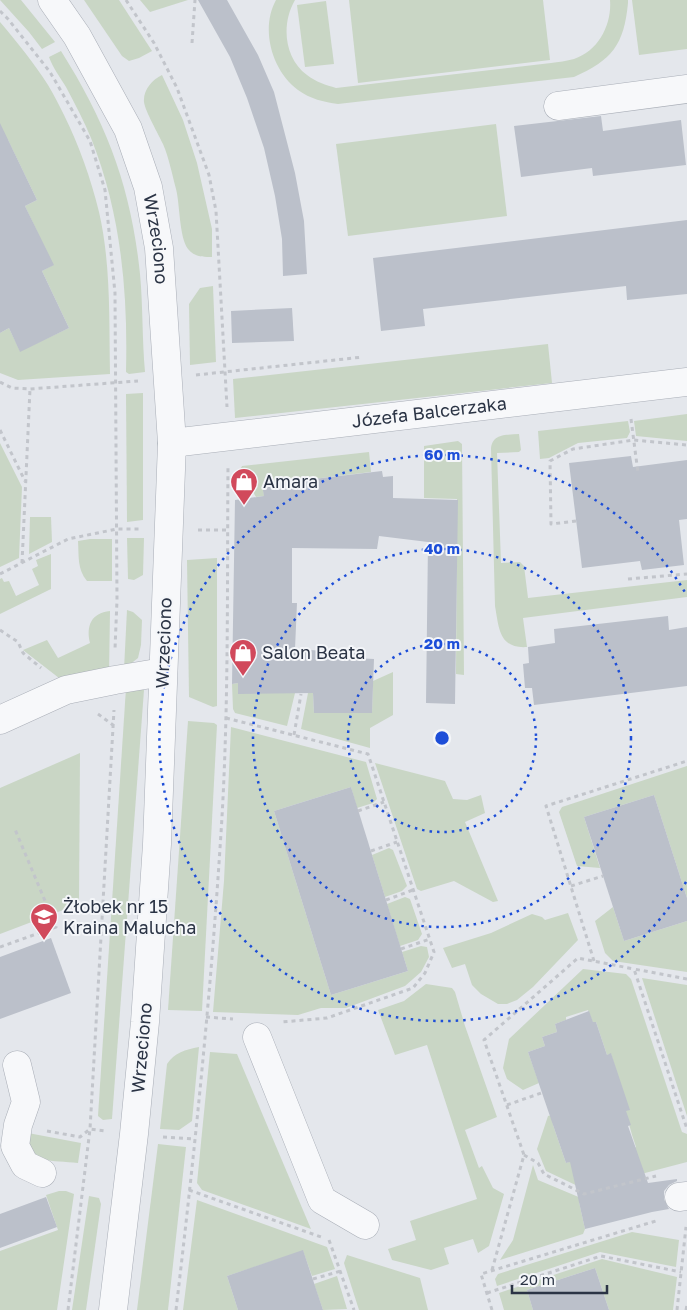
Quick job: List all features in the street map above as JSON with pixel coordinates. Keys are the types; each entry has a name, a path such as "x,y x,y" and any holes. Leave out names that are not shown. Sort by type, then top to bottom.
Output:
{"street":[{"name":"Wrzeciono","path":"52,0 78,36 128,129 148,187 159,248 169,378 172,443 167,530 157,844 145,1022 113,1310"},
{"path":"558,106 687,89"},
{"name":"Józefa Balcerzaka","path":"172,443 687,382"},
{"path":"0,720 66,690 163,672"},
{"path":"259,1026 322,1200 365,1225"},
{"path":"17,1065 26,1102 18,1125 15,1146 25,1165 42,1173"}],"path":[{"path":"126,0 154,43 177,88 209,175 216,211 228,436 226,718 220,847 195,1139 176,1310"},
{"path":"192,43 195,0"},
{"path":"0,11 50,72 90,141 105,190 115,293 117,529 114,726 90,1129 68,1310"},
{"path":"0,382 12,388 30,389 225,373 363,357"},
{"path":"22,563 30,389"},
{"path":"630,414 638,473"},
{"path":"0,430 26,482"},
{"path":"576,521 551,524 550,461 573,449 634,440 687,445"},
{"path":"0,574 68,539 117,529"},
{"path":"628,580 687,574"},
{"path":"294,735 301,694"},
{"path":"206,1017 259,1026 327,1018 413,988 425,973 434,952 368,754 226,718"},
{"path":"594,961 546,806 687,761"},
{"path":"358,811 384,802"},
{"path":"0,947 56,927 14,827"},
{"path":"371,851 397,842"},
{"path":"571,886 603,876"},
{"path":"386,900 413,890"},
{"path":"401,949 430,938"},
{"path":"492,1270 524,1156 484,1040 578,958 687,979"},
{"path":"634,969 687,1129"},
{"path":"507,1105 544,1092"},
{"path":"18,1125 80,1137 90,1129 195,1139"},
{"path":"524,1156 538,1163 544,1174 584,1194 659,1175"},
{"path":"190,1190 329,1239 354,1310"},
{"path":"492,1310 480,1274 680,1207 681,1272 677,1310"},
{"path":"487,1294 601,1256 681,1272"},
{"path":"313,1279 341,1271"},
{"path":"686,1310 687,1305"}],"green space":[{"path":"0,0 21,0 55,42 42,49"},
{"path":"84,0 119,0 152,51 129,61 122,56"},
{"path":"140,0 188,0 150,12"},
{"path":"276,0 295,0 288,19 287,40 289,50 299,68 321,83 336,88 574,59 590,50 602,36 609,18 610,0 628,0 628,3 623,30 614,49 598,64 574,77 338,104 307,96 289,82 281,72 271,49 269,36 271,11"},
{"path":"349,0 543,0 550,60 358,83"},
{"path":"632,0 687,0 687,49 639,55"},
{"path":"326,1 334,64 305,67 297,5"},
{"path":"0,22 43,77 52,92 75,138 92,187 99,212 106,252 109,292 110,374 18,380 0,373 0,333 9,328 20,351 69,328 42,271 53,265 25,206 37,200 8,140 0,144"},
{"path":"61,51 104,131 123,184 136,242 140,274 145,372 129,374 126,372 126,312 116,224 101,166 91,138 73,100 49,57"},
{"path":"162,75 183,120 197,163 212,229 212,257 196,255 185,244 169,160 145,106 145,93 152,83"},
{"path":"496,124 507,216 348,236 336,144"},
{"path":"213,286 216,362 190,365 189,304 200,288"},
{"path":"548,344 552,383 235,418 233,379"},
{"path":"143,393 143,520 127,522 126,394"},
{"path":"687,414 687,441 636,436 634,421"},
{"path":"628,421 630,432 627,438 578,443 549,458 540,459 538,431"},
{"path":"519,434 521,450 519,452 497,453 501,563 520,562 524,566 528,598 687,580 687,597 523,618 527,647 511,645 506,641 502,636 495,606 491,449 497,437"},
{"path":"458,441 462,444 464,675 456,674 457,499 424,498 424,446"},
{"path":"0,443 22,487 19,558 0,567"},
{"path":"369,452 371,472 263,485 264,496 256,497 240,470 242,466"},
{"path":"30,517 51,517 52,542 29,554"},
{"path":"127,538 144,538 143,575 134,580 128,579"},
{"path":"112,539 112,581 87,581 84,576 79,562 78,541"},
{"path":"51,554 51,589 0,614 0,579 2,578 4,582 9,581 16,596 39,585 32,569 38,566 36,560"},
{"path":"217,558 217,706 213,707 189,697 187,560"},
{"path":"127,610 133,612 142,620 141,645 138,658 124,669"},
{"path":"110,611 109,674 68,685 23,650 47,640 58,658 90,643 89,631 91,621 98,614"},
{"path":"393,672 393,715 370,728 370,748 301,729 308,693 313,693 314,713 372,713 373,681"},
{"path":"238,683 238,693 295,693 287,726 235,713 233,709 232,684"},
{"path":"126,688 144,690 112,1119 103,1120 98,1116"},
{"path":"188,721 214,723 217,725 202,1011 168,1010"},
{"path":"231,727 366,762 377,799 373,803 357,808 351,787 274,811 331,995 408,971 402,952 421,946 427,947 429,957 421,972 405,986 346,1008 321,1008 298,1015 213,1012 224,881"},
{"path":"80,753 79,904 0,934 0,788"},
{"path":"375,763 445,781 453,799 467,800 481,795 485,813 465,822 498,901 493,902 454,881 421,891 417,889"},
{"path":"687,766 687,898 654,795 584,817 600,868 577,866 559,812 562,807"},
{"path":"389,848 393,850 407,886 402,891 385,897 372,855"},
{"path":"405,897 410,899 422,934 418,940 400,946 387,904"},
{"path":"613,907 624,941 687,921 687,972 613,961 605,953 595,921"},
{"path":"568,913 578,940 533,987 517,1000 507,1004 498,1004 481,994 472,985 465,964 452,968 443,948 491,933 532,914 545,920"},
{"path":"583,969 626,974 631,979 682,1132 687,1134 687,1162 584,1189 546,1171 537,1149 548,1116 552,1115 553,1125 566,1163 584,1157 616,1154 636,1147 611,1054 607,1055 596,1022 593,1023 588,1010 566,1017 566,1020 555,1024 557,1032 542,1037 545,1046 528,1052 539,1083 523,1090 507,1079 503,1068 509,1039"},
{"path":"642,978 687,985 687,1116"},
{"path":"426,984 452,988 455,992 497,1117 465,1130 479,1168 482,1166 493,1188 504,1194 489,1246 478,1253 473,1239 444,1248 449,1264 431,1270 392,1260 388,1249 416,1240 410,1221 477,1199 427,1045 395,1055 378,1010 404,1001"},
{"path":"199,1047 192,1121 179,1130 160,1129 167,1064 177,1054"},
{"path":"210,1052 237,1054 311,1229 202,1190 197,1183"},
{"path":"28,1133 81,1143 78,1163 51,1161 37,1156 29,1143"},
{"path":"158,1144 186,1147 168,1310 137,1310"},
{"path":"533,1165 538,1180 581,1198 579,1202 585,1229 583,1234 500,1260 513,1240"},
{"path":"59,1191 74,1194 57,1310 0,1310 0,1251 58,1230 46,1195"},
{"path":"89,1196 99,1198 101,1204 86,1310 72,1310"},
{"path":"197,1200 327,1247 335,1269 312,1276 303,1251 227,1276 238,1310 183,1310"},
{"path":"632,1232 679,1240 676,1267 600,1252 497,1286 495,1279 498,1274"},
{"path":"347,1255 420,1278 428,1310 359,1310 344,1263"},
{"path":"602,1259 677,1277 673,1310 609,1310 595,1268 527,1290 533,1310 504,1310 499,1293"},
{"path":"337,1276 347,1309 323,1310 314,1284"}],"building":[{"path":"198,0 227,0 258,55 274,92 295,173 304,221 307,274 283,276 282,239 264,148 247,98 230,57"},
{"path":"601,116 603,131 681,120 686,165 593,176 592,168 521,177 514,126"},
{"path":"0,123 37,200 25,206 54,265 42,271 69,328 20,352 9,328 0,333"},
{"path":"687,220 687,294 627,300 626,286 423,309 425,326 381,331 373,258"},
{"path":"292,308 294,341 232,343 231,311"},
{"path":"631,456 633,467 687,460 687,519 679,520 684,565 642,570 640,561 582,568 569,463"},
{"path":"382,471 383,477 393,476 393,498 458,500 455,704 426,703 428,542 379,536 377,549 292,548 292,603 297,603 295,649 355,653 355,658 374,659 372,713 314,713 313,693 238,694 238,683 232,684 235,500 264,496 262,485"},
{"path":"668,616 669,630 687,627 687,686 534,705 532,688 525,688 523,664 529,663 528,647 555,643 554,629"},
{"path":"351,787 408,971 331,995 274,811"},
{"path":"654,795 687,898 687,921 624,941 584,817"},
{"path":"51,938 71,993 0,1019 0,957"},
{"path":"589,1011 593,1022 596,1022 607,1055 611,1053 630,1110 626,1111 631,1125 628,1126 648,1183 677,1179 677,1181 669,1185 664,1191 664,1199 669,1209 585,1229 570,1162 566,1163 528,1052 545,1046 542,1037 557,1032 555,1024"},
{"path":"46,1197 57,1227 0,1248 0,1214"},
{"path":"303,1250 323,1310 238,1310 227,1276"},
{"path":"595,1268 609,1310 533,1310 527,1290"}],"place":[{"name":"Amara","path":"244,506"},
{"name":"Salon Beata","path":"243,677"},
{"name":"Żłobek nr 15 Kraina Malucha","path":"44,941"}]}
